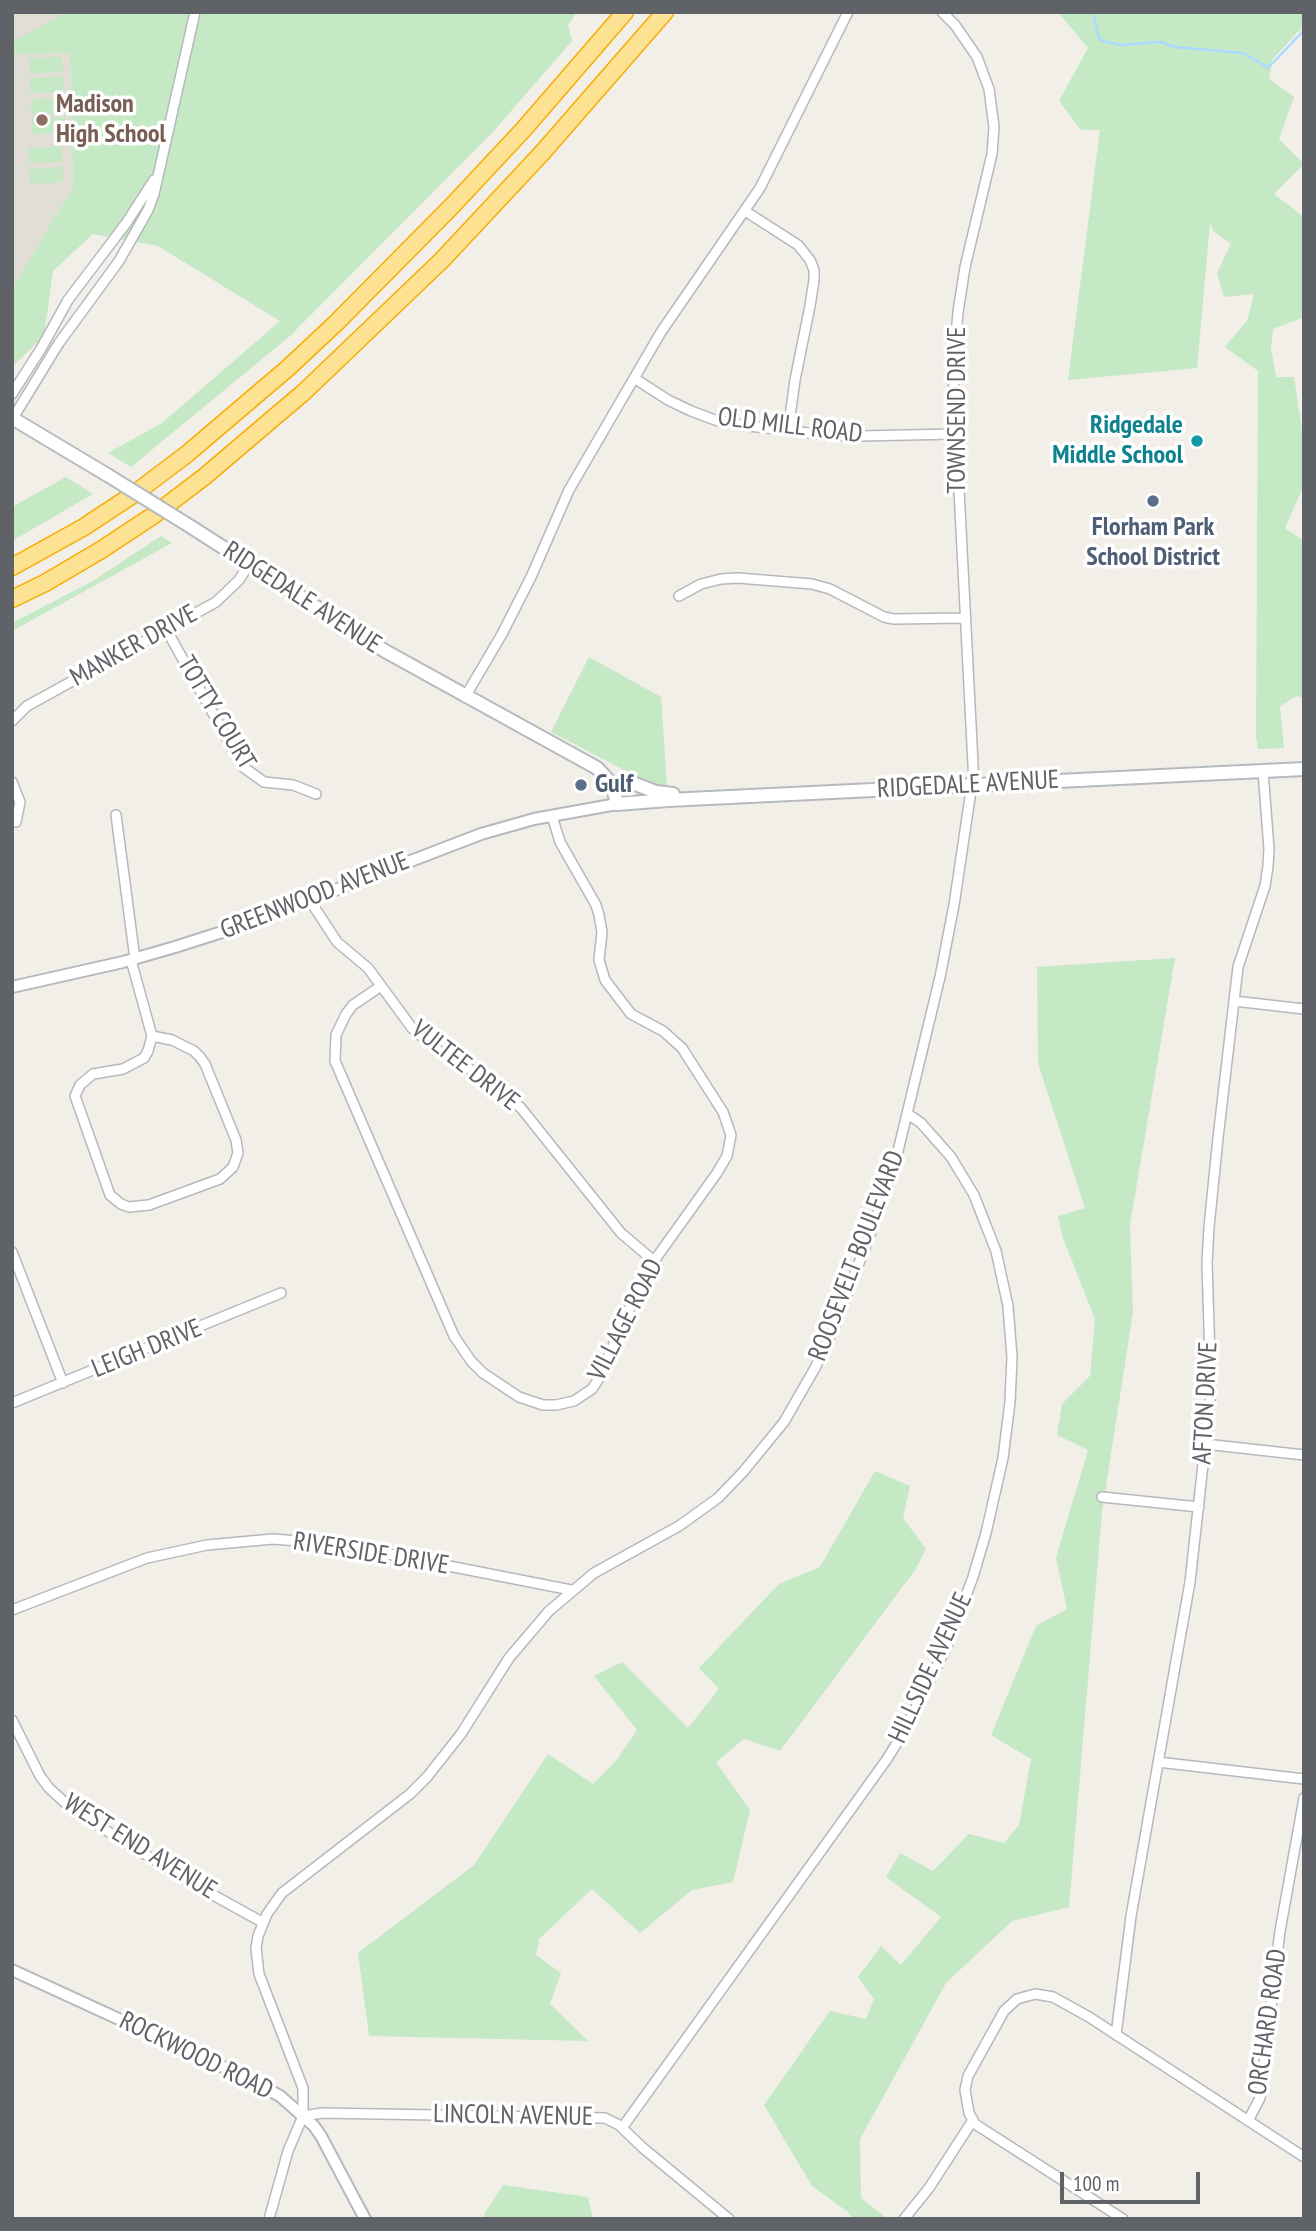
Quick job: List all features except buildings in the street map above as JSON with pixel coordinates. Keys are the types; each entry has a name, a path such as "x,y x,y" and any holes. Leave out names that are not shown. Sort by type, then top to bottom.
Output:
{"highway":[{"path":"12,567 84,527 134,494 187,454 288,368 451,207 523,130 625,12"},
{"path":"12,599 46,583 154,516 304,392 404,299 477,224 665,12"}],"main road":[{"name":"RIDGEDALE AVENUE","path":"13,418 188,525 385,651 597,768 612,783 617,804 1304,769"},
{"name":"RIDGEDALE AVENUE","path":"597,768 604,766 625,780 656,792 671,793 682,799"},
{"path":"625,780 632,803"}],"street":[{"path":"13,418 59,343 139,229 154,194 195,12"},
{"path":"465,697 531,577 569,491 661,332 745,211 771,168 848,12"},
{"name":"TOWNSEND DRIVE","path":"942,12 967,40 977,57 989,89 994,127 992,154 969,245 958,312 953,372 973,784"},
{"path":"12,394 68,300 127,222 157,175"},
{"path":"745,211 798,245 814,270 788,431"},
{"name":"OLD MILL ROAD","path":"634,378 668,400 715,420 788,431 859,436 955,433"},
{"name":"MANKER DRIVE","path":"12,721 27,706 216,602 239,580 249,564"},
{"path":"679,596 701,584 738,578 800,583 830,589 884,617 894,619 964,618"},
{"name":"TOTTY COURT","path":"166,629 243,767 264,782 293,785 316,794"},
{"name":"AFTON DRIVE","path":"1116,2035 1131,1916 1190,1582 1199,1507 1211,1392 1207,1264 1209,1227 1240,956 1265,886 1268,866 1263,771"},
{"path":"12,782 20,802 16,822"},
{"name":"ROOSEVELT BOULEVARD","path":"303,2116 303,2088 259,1975 256,1948 262,1922 282,1894 410,1794 427,1777 461,1734 509,1658 571,1590 594,1573 679,1526 718,1498 784,1422 815,1368 843,1307 874,1224 908,1114 954,905 973,784"},
{"name":"GREENWOOD AVENUE","path":"12,987 133,960 247,924 481,834 514,824 617,804"},
{"path":"116,815 133,960 152,1035 149,1051 144,1058 123,1069 93,1074 80,1085 75,1096 110,1195 121,1205 129,1207 149,1205 220,1178 233,1167 238,1153 236,1140 205,1064 188,1048 152,1035"},
{"name":"VILLAGE ROAD","path":"381,986 346,1014 336,1035 335,1061 454,1336 471,1361 504,1388 530,1402 556,1405 575,1401 592,1389 598,1380 630,1306 654,1261 717,1173 727,1156 731,1135 723,1112 682,1048 663,1031 631,1014 605,980 599,960 602,932 596,905 560,842 552,816"},
{"name":"VULTEE DRIVE","path":"309,899 337,942 369,968 404,1018 441,1053 489,1080 521,1108 621,1233 654,1261"},
{"path":"1234,1002 1304,1009"},
{"name":"HILLSIDE AVENUE","path":"622,2128 903,1733 947,1646 986,1533 1002,1467 1010,1402 1012,1357 1008,1306 996,1251 974,1195 951,1157 921,1124 908,1114"},
{"path":"12,1252 63,1383"},
{"name":"LEIGH DRIVE","path":"12,1403 281,1293"},
{"path":"1205,1444 1304,1455"},
{"path":"1102,1497 1199,1507"},
{"name":"RIVERSIDE DRIVE","path":"12,1610 147,1558 207,1545 273,1539 337,1544 571,1590"},
{"name":"WEST END AVENUE","path":"12,1720 40,1776 73,1810 195,1885 262,1922"},
{"path":"1158,1762 1304,1779"},
{"name":"ORCHARD ROAD","path":"1248,2121 1260,2098 1280,1931 1304,1798"},
{"name":"ROCKWOOD ROAD","path":"12,1970 245,2077 280,2096 321,2136 365,2219"},
{"path":"1123,2219 973,2120 965,2100 966,2081 1004,2011 1017,2000 1035,1994 1054,1997 1304,2157"},
{"name":"LINCOLN AVENUE","path":"303,2116 322,2113 605,2118 613,2120 729,2219"},
{"path":"269,2219 288,2151 303,2116"},
{"path":"904,2219 929,2189 973,2120"}],"shaded area":[{"name":"Madison High School","path":"12,12 77,12 70,52 73,187 12,289"}],"green space":[{"path":"68,12 577,12 568,25 572,41 492,133 290,336 131,467 108,453 162,423 280,321 158,246 93,234 53,271 44,336 12,367 12,289 73,187 70,53 16,54 12,58 12,42"},
{"path":"1058,12 1304,12 1304,25 1273,59 1269,79 1294,97 1279,139 1304,164 1274,194 1304,217 1304,317 1273,329 1271,348 1276,377 1294,377 1304,443 1304,485 1285,528 1304,541 1304,698 1297,696 1280,706 1284,748 1258,749 1256,737 1258,371 1225,347 1247,321 1254,294 1224,297 1217,273 1231,244 1213,231 1210,223 1197,368 1068,380 1100,130 1081,130 1059,101 1088,48"},
{"path":"62,57 63,72 30,73 29,58"},
{"path":"63,77 64,92 30,93 30,78"},
{"path":"64,98 65,113 31,114 31,99"},
{"path":"65,117 65,132 32,134 32,118"},
{"path":"62,146 62,162 29,163 29,148"},
{"path":"63,167 63,182 30,184 29,169"},
{"path":"66,477 93,494 12,541 12,507"},
{"path":"161,536 172,543 12,631 12,623 93,581"},
{"path":"589,657 661,697 667,786 655,786 551,732"},
{"path":"1175,958 1130,1225 1133,1312 1102,1512 1069,1907 1012,1921 946,1983 860,2139 861,2198 888,2219 853,2219 848,2212 812,2186 764,2105 830,2011 866,2019 874,1999 858,1977 881,1946 901,1965 941,1917 886,1877 900,1853 933,1871 969,1834 1004,1843 1019,1825 1031,1759 991,1735 1036,1626 1067,1609 1056,1558 1088,1450 1057,1435 1062,1404 1090,1376 1095,1319 1063,1238 1058,1216 1085,1208 1038,1063 1037,967"},
{"path":"875,1471 910,1486 903,1518 926,1549 915,1570 780,1751 744,1739 716,1762 750,1810 733,1882 692,1890 640,1933 592,1889 539,1939 536,1955 561,1973 550,2004 588,2041 369,2036 358,1953 474,1865 548,1754 593,1784 616,1761 637,1730 594,1676 622,1662 688,1728 719,1689 699,1668 779,1584 820,1567"},
{"path":"503,2185 588,2197 593,2219 486,2219 484,2214"}],"waterway":[{"path":"1093,12 1099,39 1106,42 1121,45 1160,42 1175,47 1243,53 1267,67 1304,30"}],"place":[{"name":"Madison High School","path":"42,120"},
{"name":"Ridgedale Middle School","path":"1197,441"},
{"name":"Florham Park School District","path":"1153,501"},
{"name":"Gulf","path":"581,785"}]}
